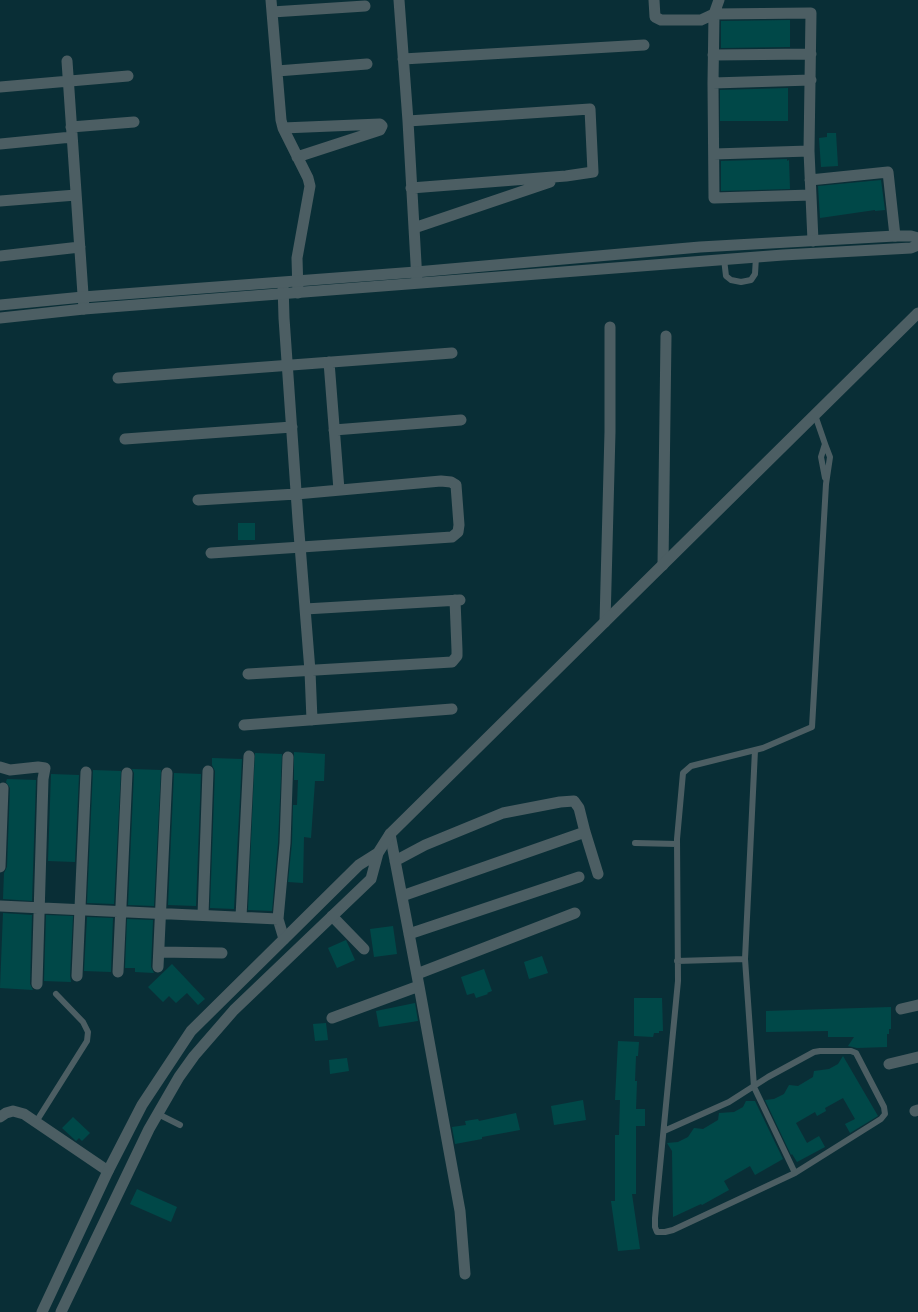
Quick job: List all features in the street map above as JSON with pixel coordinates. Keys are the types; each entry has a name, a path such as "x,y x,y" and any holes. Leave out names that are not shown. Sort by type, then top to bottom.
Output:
{"street":[{"path":"271,0 280,113 283,128 308,178 310,186 297,258 298,287"},
{"path":"399,0 408,121 417,284"},
{"path":"654,0 655,18 661,20 700,20 714,14 811,12 809,151 813,241"},
{"path":"720,0 714,14 714,198 810,195"},
{"path":"272,12 365,6"},
{"path":"403,59 644,45"},
{"path":"713,55 811,54"},
{"path":"67,61 84,309"},
{"path":"277,71 367,64"},
{"path":"0,87 128,76"},
{"path":"713,83 811,80"},
{"path":"408,121 590,109 593,172 566,176 411,188"},
{"path":"0,144 134,122"},
{"path":"283,128 380,124 382,126 380,130 297,157"},
{"path":"714,154 809,151"},
{"path":"810,180 888,172 895,236"},
{"path":"414,228 566,176"},
{"path":"0,201 76,195"},
{"path":"298,287 416,272 700,247 895,236 911,236 918,238"},
{"path":"782,242 783,255"},
{"path":"0,306 83,297 298,287 417,284 724,259 911,248 918,246"},
{"path":"0,256 80,247"},
{"path":"0,318 283,288"},
{"path":"283,288 296,494 306,609 312,720"},
{"path":"61,1312 149,1129 179,1077 194,1056 234,1010 371,879 378,853 390,834 918,313"},
{"path":"605,622 610,432 610,326"},
{"path":"663,565 666,336"},
{"path":"118,378 288,364 452,353"},
{"path":"329,362 339,490"},
{"path":"334,430 461,420"},
{"path":"125,439 292,427"},
{"path":"198,500 296,494 441,481 451,482 456,485 459,525 458,532 452,537 211,553"},
{"path":"248,674 310,672 452,662 457,656 457,600 306,609"},
{"path":"244,725 452,709"},
{"path":"242,917 249,756"},
{"path":"284,939 278,919 285,843 288,757"},
{"path":"0,767 10,770 38,766 45,768 43,779 37,984"},
{"path":"203,915 208,771"},
{"path":"77,976 86,772"},
{"path":"118,972 127,773"},
{"path":"158,967 168,773"},
{"path":"0,866 3,788"},
{"path":"395,861 425,844 503,812 574,801 579,808 598,874"},
{"path":"402,896 585,832"},
{"path":"390,834 460,1211 465,1274"},
{"path":"42,1312 108,1171 142,1105 191,1030 358,865 378,853"},
{"path":"409,934 579,877"},
{"path":"0,906 278,919"},
{"path":"417,974 575,913"},
{"path":"332,916 364,949"},
{"path":"159,952 222,953"},
{"path":"332,1018 419,986"},
{"path":"901,1009 918,1005"},
{"path":"888,1064 918,1057"},
{"path":"0,1117 13,1111 24,1114 108,1171"}],"lane":[{"path":"724,259 726,276 731,280 741,282 751,280 755,274 756,257"},
{"path":"664,1131 729,1102 768,1077 814,1052 820,1051 851,1051 856,1053 884,1106 885,1114 881,1119 795,1174 673,1230 657,1232 655,1227 655,1218 678,981 677,844 683,773 691,766 763,748 812,727 826,484 830,457 824,444 815,415"},
{"path":"755,750 745,959 754,1087 795,1174"},
{"path":"635,843 677,844"},
{"path":"678,961 745,959"},
{"path":"36,1122 87,1041 88,1032 83,1022 56,994"},
{"path":"158,1114 180,1126"}],"building":[{"path":"790,20 790,47 721,48 721,21"},
{"path":"788,88 788,121 720,121 720,90"},
{"path":"827,133 836,133 838,166 821,167 819,138 827,137"},
{"path":"787,159 787,161 789,160 790,189 721,191 721,161"},
{"path":"881,180 885,210 875,210 820,218 818,186"},
{"path":"238,523 255,523 255,540 238,540"},
{"path":"294,752 325,754 324,781 315,781 311,838 304,837 303,883 288,882 292,843 293,805 297,805 298,780 294,780"},
{"path":"255,753 282,754 278,843 272,911 248,910"},
{"path":"212,758 242,759 234,909 210,908 215,771 212,765"},
{"path":"132,769 161,770 154,906 128,905 134,773"},
{"path":"93,770 121,771 114,904 87,903"},
{"path":"174,773 201,774 196,906 168,905"},
{"path":"51,774 79,775 75,862 48,861"},
{"path":"7,779 36,780 32,901 3,899 4,873 7,867 10,788 6,782"},
{"path":"3,913 32,915 30,984 33,990 0,988"},
{"path":"46,915 73,916 71,982 44,981"},
{"path":"87,917 113,918 111,972 84,971"},
{"path":"127,919 153,920 151,967 154,973 135,972 135,968 125,968"},
{"path":"393,926 397,954 374,957 370,929"},
{"path":"346,940 355,960 337,968 328,948"},
{"path":"542,956 548,973 529,979 524,962"},
{"path":"172,964 205,999 198,1005 187,993 176,1003 169,996 163,1002 148,987"},
{"path":"484,969 492,991 476,998 474,993 467,995 461,977"},
{"path":"634,998 662,998 663,1031 654,1033 653,1037 634,1036"},
{"path":"415,1003 418,1021 379,1027 376,1011"},
{"path":"891,1007 891,1029 889,1029 889,1034 887,1034 887,1047 857,1048 848,1046 854,1037 828,1037 828,1031 766,1032 766,1011"},
{"path":"326,1023 328,1040 315,1041 313,1024"},
{"path":"618,1041 639,1042 638,1056 636,1056 636,1109 645,1109 645,1126 636,1126 636,1194 632,1194 640,1249 618,1251 611,1201 615,1201 615,1135 619,1135 620,1100 615,1100"},
{"path":"843,1056 878,1116 850,1133 845,1124 855,1119 843,1098 825,1108 826,1111 817,1116 815,1112 796,1123 807,1143 819,1136 825,1147 797,1162 792,1154 791,1155 765,1100 774,1099 784,1094 789,1085 798,1086 813,1077 814,1071 829,1069 838,1064"},
{"path":"347,1058 349,1071 330,1074 329,1060"},
{"path":"583,1100 586,1120 554,1125 551,1106"},
{"path":"746,1101 755,1101 783,1159 755,1175 750,1166 724,1181 729,1190 702,1205 701,1204 673,1217 672,1151 667,1143 678,1142 688,1137 694,1128 703,1129 718,1120 719,1113 734,1112 743,1107"},
{"path":"516,1113 520,1130 455,1144 452,1127 466,1125 465,1121 478,1119 479,1121"},
{"path":"73,1117 90,1133 82,1141 79,1138 76,1141 62,1128"},
{"path":"137,1189 177,1207 171,1222 130,1204"}]}
